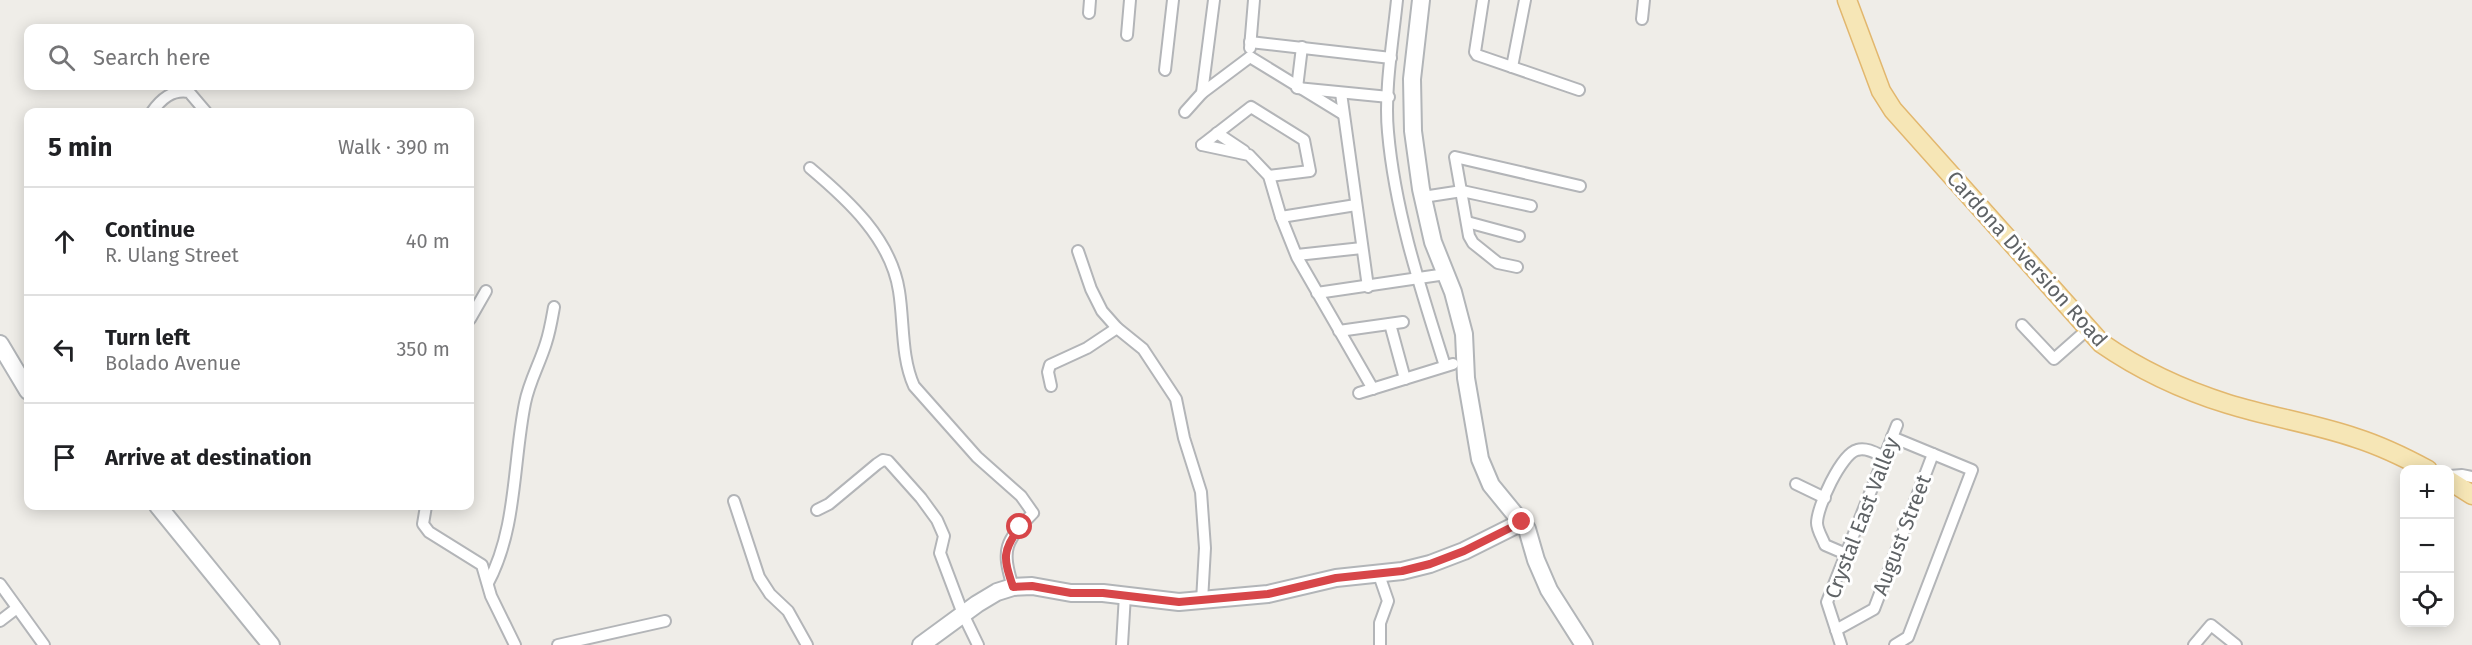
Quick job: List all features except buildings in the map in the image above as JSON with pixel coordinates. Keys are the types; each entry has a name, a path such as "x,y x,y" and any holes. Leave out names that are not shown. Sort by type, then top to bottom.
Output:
{"main road":[{"name":"Cardona Diversion Road","path":"1847,0 1881,91 1893,110 2101,343 2119,356 2171,383 2227,404 2355,437 2392,451 2419,465"},
{"path":"2454,484 2472,495"}],"street":[{"path":"1089,13 1090,0"},
{"path":"1127,35 1130,0"},
{"path":"1165,70 1173,0"},
{"path":"1202,93 1214,0"},
{"path":"1250,57 1254,0"},
{"path":"1359,393 1449,365 1410,254 1394,173 1388,130 1390,58 1397,0"},
{"path":"1421,0 1412,79 1413,132 1433,242 1446,274 1464,334 1466,378 1484,472 1527,529 1536,560 1549,590 1584,645"},
{"path":"1483,0 1475,52 1481,57 1579,90"},
{"path":"1512,67 1526,0"},
{"path":"1642,19 1644,0"},
{"path":"1250,42 1390,58"},
{"path":"1297,88 1302,47"},
{"path":"1185,112 1202,93 1250,57"},
{"path":"1250,57 1297,88 1343,114"},
{"path":"1297,88 1389,98"},
{"path":"155,108 163,99 179,90 189,92 203,108"},
{"path":"1341,93 1368,287"},
{"path":"1249,155 1202,145 1251,107 1304,140 1310,171 1269,177"},
{"path":"1217,133 1249,155 1269,177 1281,217 1297,255 1373,389"},
{"path":"1517,267 1498,263 1473,243 1469,236 1455,157 1580,186"},
{"path":"810,168 850,202 893,264 899,290 908,373 914,386 977,457 1021,496 1033,513 1007,544 1006,563 1013,587"},
{"path":"1423,197 1462,191 1531,206"},
{"path":"1281,217 1356,205"},
{"path":"1467,222 1519,236"},
{"path":"1297,255 1362,248"},
{"path":"1078,251 1091,289 1102,310 1116,328 1149,356 1176,399 1184,438 1201,492 1205,548 1202,601"},
{"path":"1317,293 1418,280 1446,274"},
{"path":"474,312 486,291"},
{"path":"488,583 495,570 512,501 516,452 525,400 547,341 554,307"},
{"path":"1339,331 1403,322"},
{"path":"1390,324 1405,379"},
{"path":"2022,325 2054,359 2088,329"},
{"path":"1051,386 1048,372 1050,365 1088,348 1116,328"},
{"path":"0,344 24,384"},
{"name":"Crystal East Valley","path":"1841,645 1827,602 1897,425"},
{"path":"1892,437 1972,470 1908,637 1895,645"},
{"path":"1846,554 1825,545 1817,525 1819,509 1842,460 1854,450 1863,448 1884,457"},
{"name":"August Street","path":"1836,630 1874,609 1934,454"},
{"path":"817,510 829,504 877,464 883,460 888,461 937,520 944,536 940,553 963,614 978,645"},
{"path":"2454,476 2472,477"},
{"path":"1796,484 1825,498"},
{"path":"734,501 759,577 770,594 788,611 807,645"},
{"path":"161,510 272,645"},
{"path":"426,510 424,526 429,532 483,565 491,596 515,645"},
{"path":"921,645 997,592 1013,587 1032,586 1071,593 1125,595 1179,602 1268,594 1336,578 1402,571 1430,564 1464,551 1522,522"},
{"path":"1378,573 1388,601 1380,623 1380,645"},
{"path":"0,584 44,645"},
{"path":"1122,645 1125,595"},
{"path":"0,621 17,608"},
{"path":"558,645 665,621"},
{"path":"2194,645 2211,625 2236,645"}],"route":[{"path":"1020,527 1007,544 1006,563 1013,587 1032,586 1071,593 1103,593 1179,602 1268,594 1336,578 1402,571 1430,564 1464,551 1522,522"}]}
